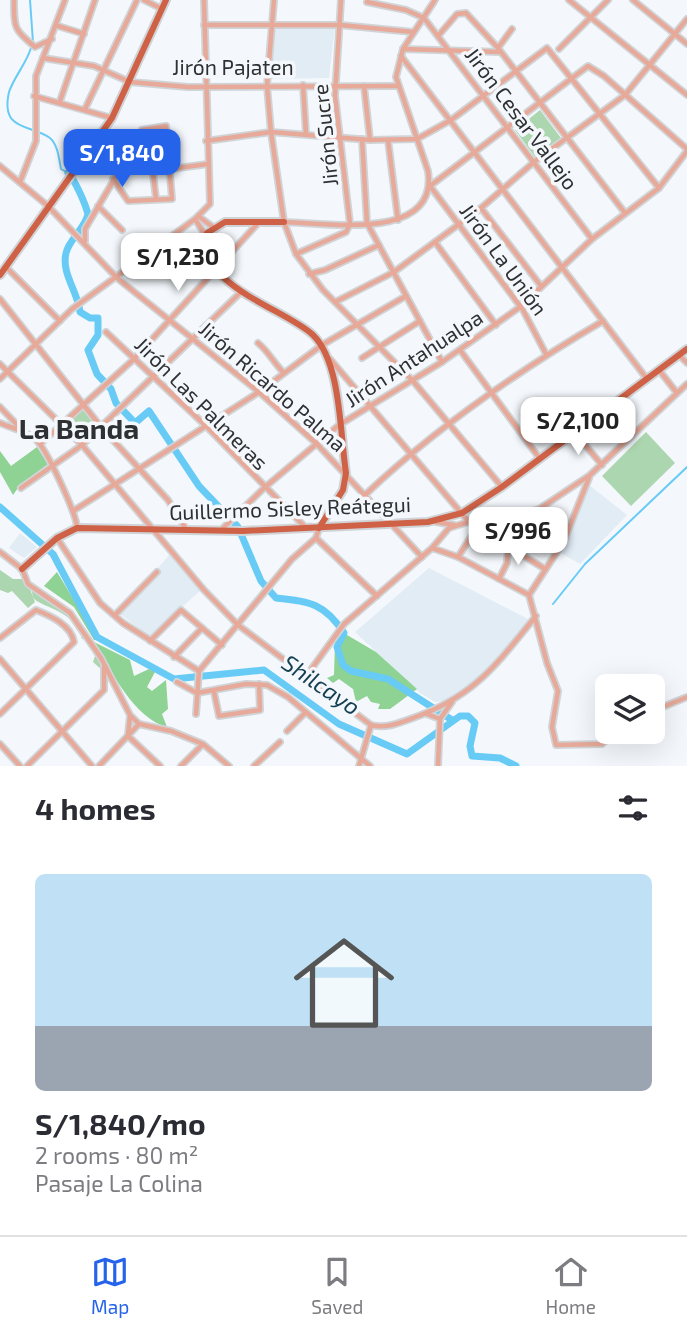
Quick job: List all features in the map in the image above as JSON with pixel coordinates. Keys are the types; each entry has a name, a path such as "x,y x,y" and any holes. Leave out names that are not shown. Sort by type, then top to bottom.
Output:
{"main road":[{"path":"0,275 112,118 166,0"},
{"path":"284,222 226,222 213,227 206,236 209,254 218,270 241,292 260,305 299,325 322,345 330,359 346,473 343,490 319,528"},
{"name":"Guillermo Sisley Reátegui","path":"22,569 55,540 77,528 243,531 428,522 462,513 502,488 687,349"}],"street":[{"path":"14,0 15,30 35,47 53,39"},
{"path":"20,182 36,141 34,96 37,73 58,26 65,0"},
{"path":"60,101 95,0"},
{"path":"85,109 138,0"},
{"path":"144,0 162,9"},
{"path":"0,379 72,309 197,218 211,201 206,141 204,0"},
{"path":"274,0 267,86 284,222 296,254 309,274 413,381 502,488"},
{"name":"Jirón Sucre","path":"341,0 335,84 350,224"},
{"path":"398,86 403,49 435,0"},
{"path":"569,0 687,96"},
{"path":"557,59 559,49 608,0"},
{"path":"633,0 687,44"},
{"path":"367,2 406,10 424,18"},
{"path":"438,36 461,12 466,13 499,50 625,213"},
{"name":"Jirón Cesar Vallejo","path":"424,18 593,239"},
{"path":"337,301 394,272 505,190 534,162 625,95 687,19"},
{"path":"204,24 340,24 413,32"},
{"path":"58,26 84,34"},
{"path":"499,50 512,29"},
{"path":"403,49 451,52 499,50"},
{"path":"206,141 271,132 370,140 417,139 451,120 548,49 559,49"},
{"path":"548,49 659,188"},
{"path":"401,55 647,379"},
{"name":"Jirón Pajaten","path":"43,58 105,70 130,82 206,86 398,86"},
{"path":"284,222 367,223 398,220 415,212 430,186 509,129 588,66 687,150"},
{"path":"303,85 306,134"},
{"path":"364,86 370,140"},
{"name":"Jirón La Unión","path":"398,86 430,186 520,307 546,354"},
{"path":"34,96 60,101 112,118"},
{"path":"113,178 128,201 172,198 165,125 142,130"},
{"path":"362,139 367,223 442,362"},
{"path":"388,140 398,220"},
{"name":"Jirón Antahualpa","path":"219,531 264,488 339,425 413,381 520,307 593,239 659,188 687,150"},
{"path":"82,241 85,229 125,161 168,152"},
{"path":"151,156 156,200"},
{"path":"170,169 208,164"},
{"name":"Jirón Ricardo Palma","path":"0,166 48,206 117,278 259,392 317,444 422,557"},
{"path":"98,206 122,230"},
{"path":"481,208 541,286"},
{"path":"197,218 213,227"},
{"path":"197,218 206,236"},
{"path":"40,444 134,359 259,222"},
{"path":"296,254 346,232 350,224"},
{"path":"435,242 496,325"},
{"path":"309,274 325,270 379,245"},
{"path":"6,267 61,321"},
{"path":"22,488 82,446 241,292"},
{"path":"73,511 259,392 322,345 407,296"},
{"path":"0,299 101,427 167,500 186,529"},
{"path":"362,358 420,321"},
{"path":"366,494 410,453 491,393 546,354 603,321"},
{"name":"Jirón Las Palmeras","path":"106,332 205,425 305,527"},
{"path":"258,343 270,352 272,361 283,372"},
{"path":"460,350 541,459"},
{"path":"679,355 687,363"},
{"path":"330,359 469,522 545,569"},
{"path":"0,364 82,446 157,531 204,590 238,625 371,726 381,727 427,714 472,689 501,661 536,616"},
{"path":"659,370 677,393"},
{"path":"458,557 478,530 539,509 590,475 687,384"},
{"path":"0,407 25,433 40,444 73,511 77,528"},
{"path":"0,423 25,433"},
{"path":"575,433 602,465"},
{"path":"529,594 564,541 590,475"},
{"path":"428,522 454,525 469,522"},
{"path":"307,675 335,633 432,548 454,525"},
{"path":"196,713 199,671 262,595 316,538 319,528"},
{"path":"316,538 377,596"},
{"path":"55,540 88,587 114,615 199,671"},
{"path":"499,579 507,563 508,547"},
{"path":"432,548 458,557 529,594 558,691 552,727 556,745 603,744"},
{"path":"0,552 22,569 28,584 69,612 104,665 130,715 139,724 171,731 203,744 229,766"},
{"path":"114,615 157,572"},
{"path":"0,638 33,610 61,623 71,633 74,642 0,714"},
{"path":"150,641 181,610 222,645"},
{"path":"174,657 202,628"},
{"path":"0,659 92,766"},
{"path":"27,766 104,690 104,665"},
{"path":"177,682 197,691 214,692 259,684 288,697 370,766"},
{"path":"214,692 219,716 260,710 259,684"},
{"path":"665,705 687,697"},
{"path":"438,764 440,719 453,701"},
{"path":"286,731 304,713"},
{"path":"427,714 440,719"},
{"path":"128,736 130,715"},
{"path":"99,766 139,724"},
{"path":"361,761 371,726"},
{"path":"128,736 160,766"},
{"path":"254,766 279,742"},
{"path":"0,744 20,766"},
{"path":"181,766 203,744"}],"shaded area":[{"path":"275,26 335,26 329,78 271,79"},
{"path":"589,485 627,515 580,564 561,553"},
{"path":"20,533 37,547 24,558 9,548"},
{"path":"171,553 200,591 149,636 119,613"},
{"path":"429,568 530,620 483,675 443,701 435,702 420,693 355,632"}],"green space":[{"path":"540,110 561,138 535,157 515,130"},
{"path":"83,408 99,428 82,443 64,425"},
{"path":"646,432 675,463 631,506 602,476"},
{"path":"37,447 48,464 20,485 13,495 0,472 0,451 11,466"},
{"path":"0,570 13,579 26,579 35,602 28,608 12,591 8,593 0,590"},
{"path":"57,572 98,640 94,640 74,607 44,586"},
{"path":"31,583 72,611 110,680 102,675 102,670 93,662 95,656 86,638 82,639 78,629 65,615 33,597"},
{"path":"347,631 347,635 376,652 417,689 390,709 378,709 380,704 371,702 367,696 356,702 353,689 339,679 333,683 327,678 334,675 335,642"},
{"path":"94,642 130,660 134,676 149,669 155,672 147,687 152,691 166,680 168,709 162,714 167,727 155,722 134,704"}],"waterway":[{"path":"30,0 33,42"},
{"path":"31,48 9,92 9,114 19,125 50,138 56,148 61,169 68,173"},
{"path":"68,173 88,214 70,243 66,253 66,268 80,312 90,318 98,318 98,335 88,350 97,374 111,389 116,403 135,423 149,411 199,486 238,527 261,581 276,598 316,606 337,623 344,633 337,647 343,665 351,671 388,679 452,720"},
{"path":"553,604 585,564 687,467"},
{"name":"Shilcayo","path":"0,507 53,554 97,637 174,679 264,670 339,724 407,754 460,716 468,716 475,723 470,746 472,756 500,758 516,766"}],"district":[{"name":"La Banda","path":"79,429"}]}
